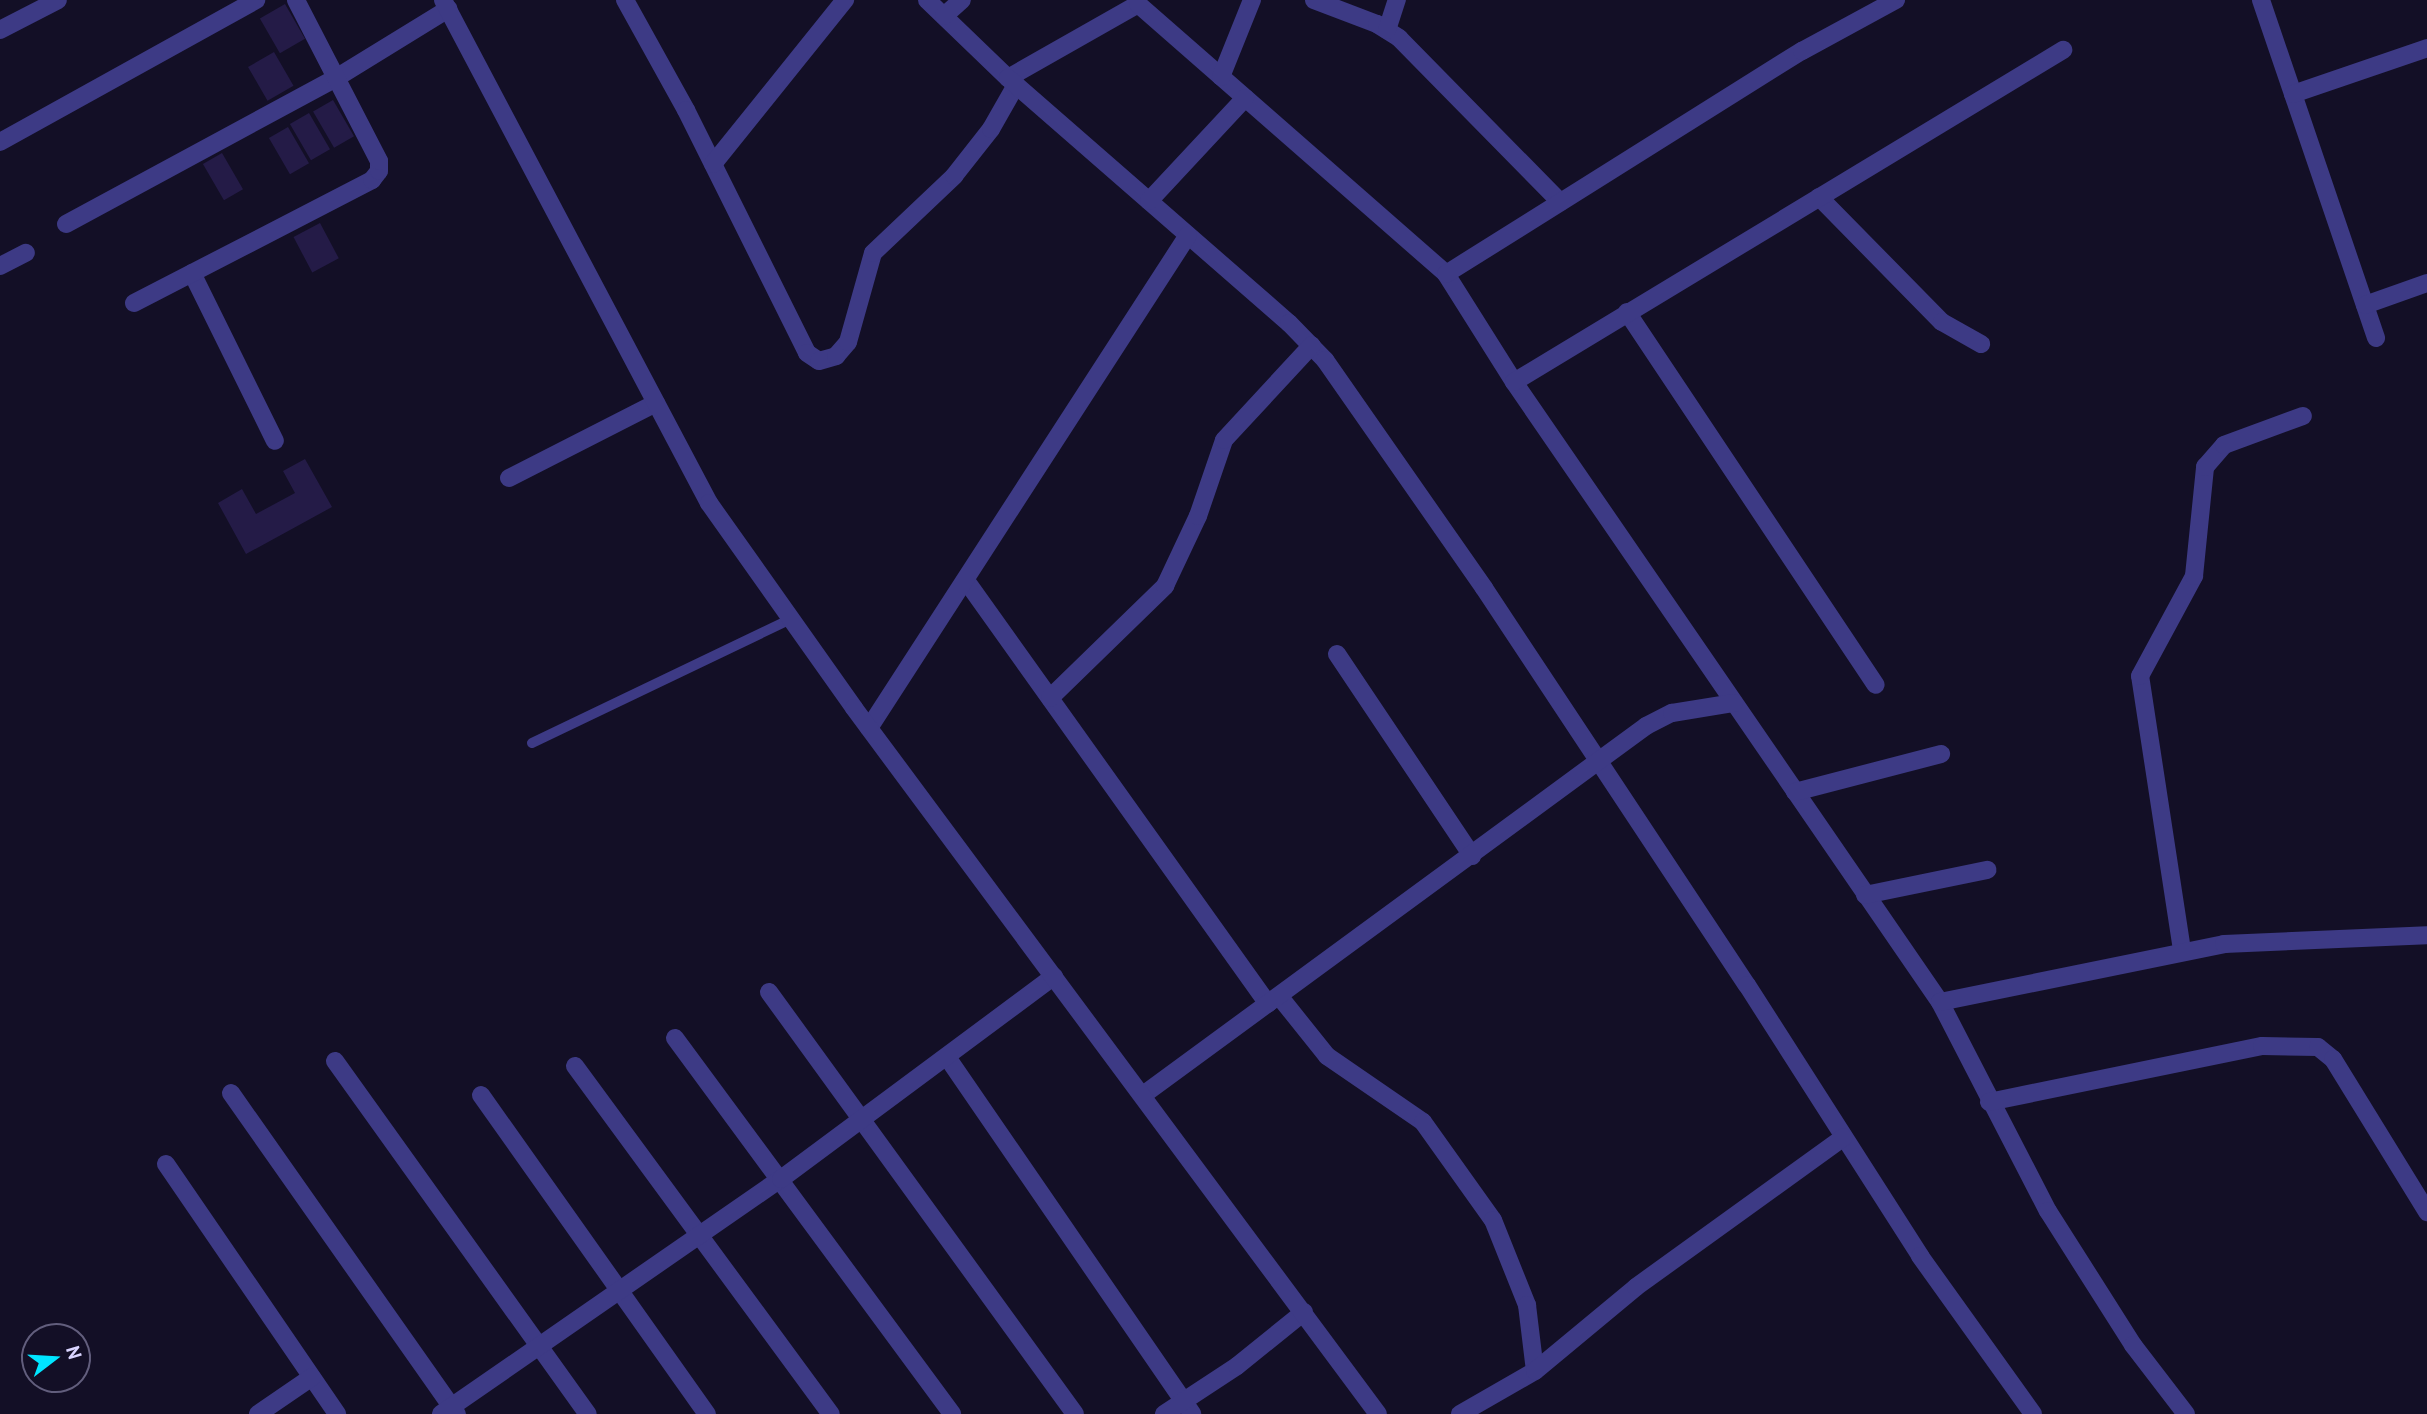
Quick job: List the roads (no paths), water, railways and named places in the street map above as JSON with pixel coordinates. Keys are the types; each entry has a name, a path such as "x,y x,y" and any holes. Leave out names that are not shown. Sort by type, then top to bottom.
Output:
{"street":[{"path":"0,30 58,0"},
{"path":"0,142 256,0"},
{"path":"134,303 372,180 379,161 296,0"},
{"path":"625,0 713,164 807,352 828,360 848,342 873,253 954,176 991,128 1012,81 1119,8 1138,4 1446,274 1514,382 1940,1002 1989,1102 2090,1281 2186,1414"},
{"path":"713,164 845,0"},
{"path":"927,0 1012,81 1312,345 1476,576 1600,762 1920,1256 2033,1414"},
{"path":"944,16 962,0"},
{"path":"1221,77 1252,0"},
{"path":"1314,0 1387,30 1560,202"},
{"path":"1387,30 1397,0"},
{"path":"1446,274 1802,51 1896,0"},
{"path":"2261,0 2376,338"},
{"path":"66,223 336,78 445,4 709,503 869,728 1378,1414"},
{"path":"2293,94 2427,48"},
{"path":"1514,382 2063,50"},
{"path":"1149,201 1245,98"},
{"path":"1819,197 1942,322 1982,344"},
{"path":"869,728 967,582 1188,235"},
{"path":"0,266 26,253"},
{"path":"192,273 275,441"},
{"path":"2365,305 2427,283"},
{"path":"1627,312 1876,685"},
{"path":"1050,698 1165,586 1198,516 1224,440 1312,345"},
{"path":"509,478 656,403"},
{"path":"2182,950 2139,684 2141,669 2173,621 2194,576 2205,467 2230,443 2303,416"},
{"path":"967,582 1273,1000 1327,1056 1388,1093 1423,1122 1486,1210 1504,1243 1527,1305 1535,1371"},
{"path":"1337,654 1472,856"},
{"path":"1143,1095 1660,717 1734,703"},
{"path":"1795,792 1941,754"},
{"path":"1865,895 1987,870"},
{"path":"1940,1002 2182,950 2427,935"},
{"path":"231,1093 450,1411 539,1346 781,1179 1054,976"},
{"path":"769,992 1075,1414"},
{"path":"675,1038 951,1414"},
{"path":"1989,1102 2262,1046 2295,1045 2318,1048 2333,1059 2427,1212"},
{"path":"947,1057 1188,1408"},
{"path":"335,1061 588,1414"},
{"path":"575,1066 831,1414"},
{"path":"481,1095 707,1414"},
{"path":"1460,1414 1535,1371 1636,1287 1844,1137"},
{"path":"166,1164 337,1414"},
{"path":"1164,1414 1188,1408 1304,1312"},
{"path":"258,1414 312,1377"}],"lane":[{"path":"533,743 791,620"}]}
